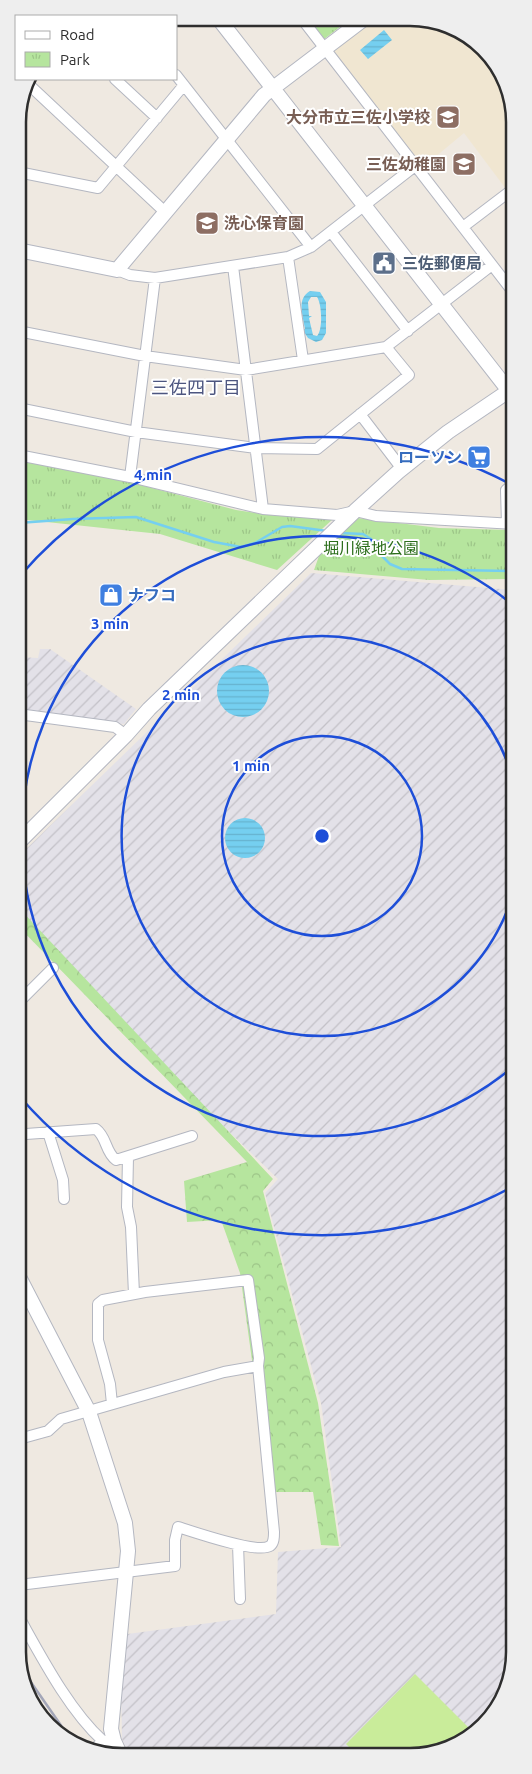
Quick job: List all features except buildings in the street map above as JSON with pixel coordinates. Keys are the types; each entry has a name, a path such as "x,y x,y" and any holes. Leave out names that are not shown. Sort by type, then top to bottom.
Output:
{"street":[{"path":"224,26 506,385"},
{"path":"307,26 506,283"},
{"path":"117,270 264,95 355,26"},
{"path":"178,77 311,247"},
{"path":"116,80 156,118"},
{"path":"26,174 98,188 184,85"},
{"path":"33,88 165,212"},
{"path":"26,253 117,270 130,275 155,278 288,258 311,247 415,166"},
{"path":"463,227 506,194"},
{"path":"331,232 408,331"},
{"path":"288,258 303,360"},
{"path":"26,333 145,356 246,370 386,347 492,265"},
{"path":"232,266 264,509"},
{"path":"130,477 155,278"},
{"path":"26,410 136,432 256,448 317,449 409,374 386,347"},
{"path":"26,834 126,735 156,702 355,511 402,469 448,432 506,394"},
{"path":"360,414 402,469"},
{"path":"26,457 130,477 264,509 337,515 355,511 376,516 506,524"},
{"path":"26,715 115,727 126,735"},
{"path":"26,995 53,968"},
{"path":"26,1134 96,1129 102,1133 111,1156 116,1160 192,1136"},
{"path":"48,1132 63,1180 64,1199"},
{"path":"128,1157 127,1207 131,1227 134,1294"},
{"path":"26,1584 175,1566 175,1540 178,1527 238,1545 263,1548 269,1547 274,1542 258,1366 259,1358 248,1280 134,1294 104,1300 98,1304 98,1340 110,1384 112,1404"},
{"path":"26,1291 89,1412 125,1523 128,1551 111,1729 108,1741 101,1745"},
{"path":"26,1438 48,1431 61,1420 112,1404 224,1372 258,1366"},
{"path":"238,1545 240,1599"},
{"path":"26,1629 71,1703 93,1732 108,1741 114,1748"}],"shaded area":[{"name":"大分市立三佐小学校","path":"366,26 429,28 458,39 468,46 478,54 490,69 501,91 506,116 506,189 464,133 422,168 332,52"},
{"path":"311,573 506,589 506,1658 501,1683 490,1705 473,1724 458,1735 441,1743 416,1748 126,1748 122,1739 120,1635 276,1614 278,1552 341,1547 321,1403 265,1193 278,1179 26,935 26,849"},
{"path":"40,649 50,649 136,709 124,724 26,712 26,657 38,658"}],"green space":[{"path":"312,26 341,26 323,40"},
{"path":"26,459 95,473 236,510 270,515 333,519 277,570 160,534 26,520"},
{"name":"堀川緑地公園","path":"358,518 439,528 506,530 506,579 429,580 314,570 319,556"},
{"path":"26,915 273,1179 263,1191 318,1403 339,1546 321,1545 313,1492 270,1492 240,1273 221,1220 187,1222 184,1181 247,1162 26,934"},
{"path":"415,1674 469,1728 441,1743 416,1748 350,1748 346,1744"}],"water":[{"path":"384,30 392,40 368,59 360,50"},
{"path":"310,291 320,292 326,302 326,333 322,340 316,342 308,338 302,329 305,329 302,303 306,294","holes":["311,297 317,297 321,317 317,336 313,335 309,318 312,316 309,316 308,302"]},
{"path":"238,665 248,665 262,672 269,686 269,696 262,710 248,717 238,717 228,713 221,706 217,696 217,686 221,676 228,669"},
{"path":"249,818 256,821 262,827 265,838 264,846 256,855 249,858 241,858 234,855 226,846 225,834 228,827 237,819"}],"waterway":[{"path":"26,522 136,517 214,542 241,547 255,543 282,527 290,526 327,531"},
{"path":"340,533 363,534 371,539 380,554 390,564 402,569 506,571"}],"railway":[{"path":"31,1682 61,1726"}],"place":[{"name":"大分市立三佐小学校","path":"448,117"},
{"name":"三佐幼稚園","path":"464,164"},
{"name":"洗心保育園","path":"207,223"},
{"name":"三佐郵便局","path":"384,263"},
{"name":"ローソン","path":"479,457"},
{"name":"ナフコ","path":"111,595"}],"district":[{"name":"三佐四丁目","path":"196,388"}]}
